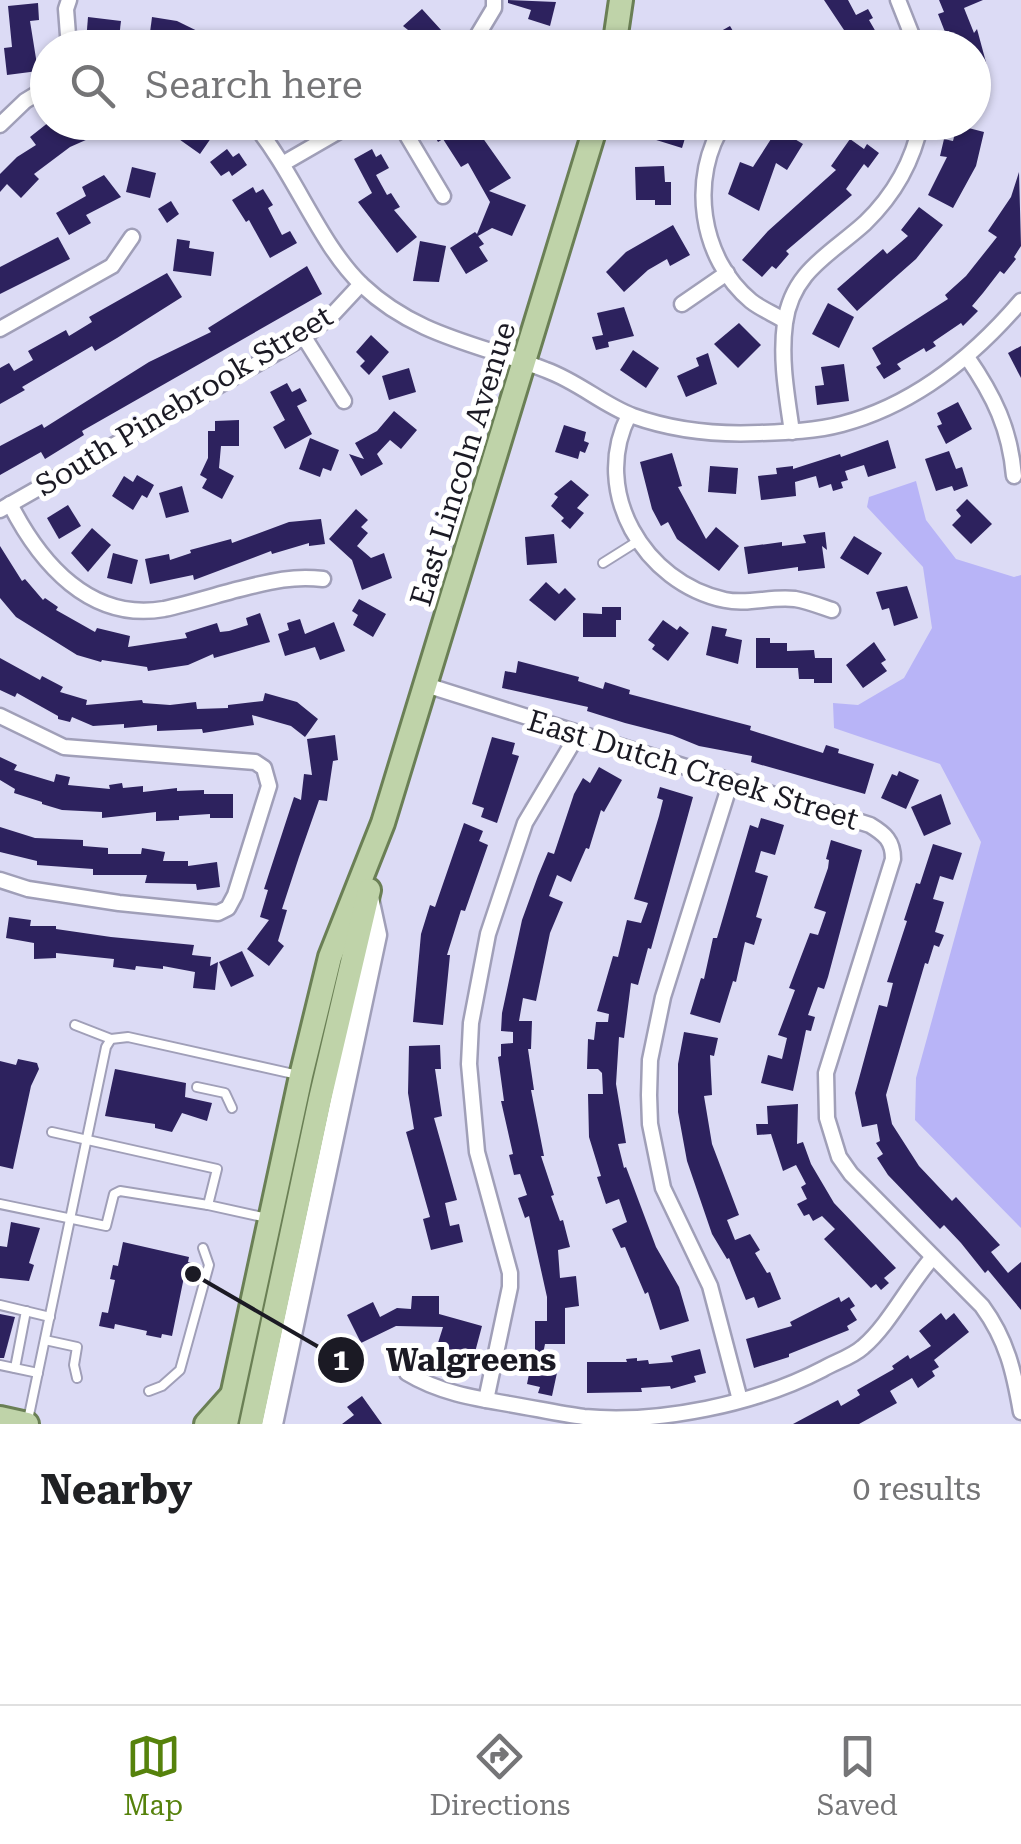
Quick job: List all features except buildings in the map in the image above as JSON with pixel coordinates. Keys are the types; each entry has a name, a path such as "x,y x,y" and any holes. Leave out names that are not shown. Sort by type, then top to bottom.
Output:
{"main road":[{"path":"617,30 621,0"},
{"name":"East Lincoln Avenue","path":"226,1424 330,957 383,823 592,140"},
{"name":"East Lincoln Avenue","path":"252,1424 383,823"},
{"path":"272,1424 376,935 367,896"},
{"path":"301,1076 309,1078 312,1086 301,1137 306,1168"},
{"path":"206,1424 230,1396"},
{"path":"0,1418 27,1424"}],"street":[{"path":"68,30 69,0"},
{"path":"481,30 494,8 494,0"},
{"path":"898,0 910,30"},
{"path":"0,125 30,99"},
{"path":"266,140 340,258 361,284 422,327 581,384 629,415 702,433 792,432 843,424 891,405 968,357 1021,302"},
{"path":"284,163 324,140"},
{"path":"409,140 442,196"},
{"path":"717,140 707,163 704,209 715,253 752,301 785,321"},
{"path":"792,432 782,366 785,321 792,296 821,256 861,226 892,191 906,170 915,140"},
{"path":"0,329 112,266 132,237"},
{"path":"682,304 727,273"},
{"name":"South Pinebrook Street","path":"5,507 304,337 334,314 361,284"},
{"path":"304,337 344,401"},
{"path":"968,357 998,404 1011,445 1014,476"},
{"path":"629,415 620,432 615,464 620,501 638,541 672,578 724,600 794,599 832,610"},
{"path":"5,507 55,571 96,600 118,607 162,609 295,576 323,579"},
{"name":"East Dutch Creek Street","path":"426,685 870,825 885,835 893,848 893,859 826,1074 825,1094 832,1138 850,1174 934,1256"},
{"path":"0,716 64,747 255,762 264,768 269,786 235,894 228,908 218,913 28,889 0,880"},
{"path":"486,1400 510,1273 477,1152 470,1094 470,1024 488,934 525,823 578,734"},
{"path":"730,780 662,997 650,1060 649,1095 650,1124 663,1188 710,1286 740,1400"},
{"path":"406,1373 430,1387 585,1417 671,1415 740,1400 801,1380 861,1349 934,1256 997,1326 1008,1347 1021,1412"}],"lane":[{"path":"603,562 638,541"},
{"path":"74,1026 112,1039 128,1037 301,1076"},
{"path":"27,1424 106,1048 112,1039"},
{"path":"196,1087 224,1093 232,1108"},
{"path":"52,1132 216,1169 208,1204"},
{"path":"0,1204 106,1226 114,1194 120,1191 270,1218"},
{"path":"150,1391 180,1370 209,1266 203,1248"},
{"path":"0,1305 50,1316"},
{"path":"15,1368 26,1312"},
{"path":"45,1340 78,1347 74,1374 77,1378"},
{"path":"0,1365 38,1373"}],"shaded area":[{"path":"916,481 926,520 956,559 1014,577 1021,575 1021,1228 915,1120 916,1078 981,842 940,764 834,728 833,703 858,705 904,678 932,628 923,567 867,507 869,497"}],"place":[{"name":"Walgreens","path":"193,1274"}]}
